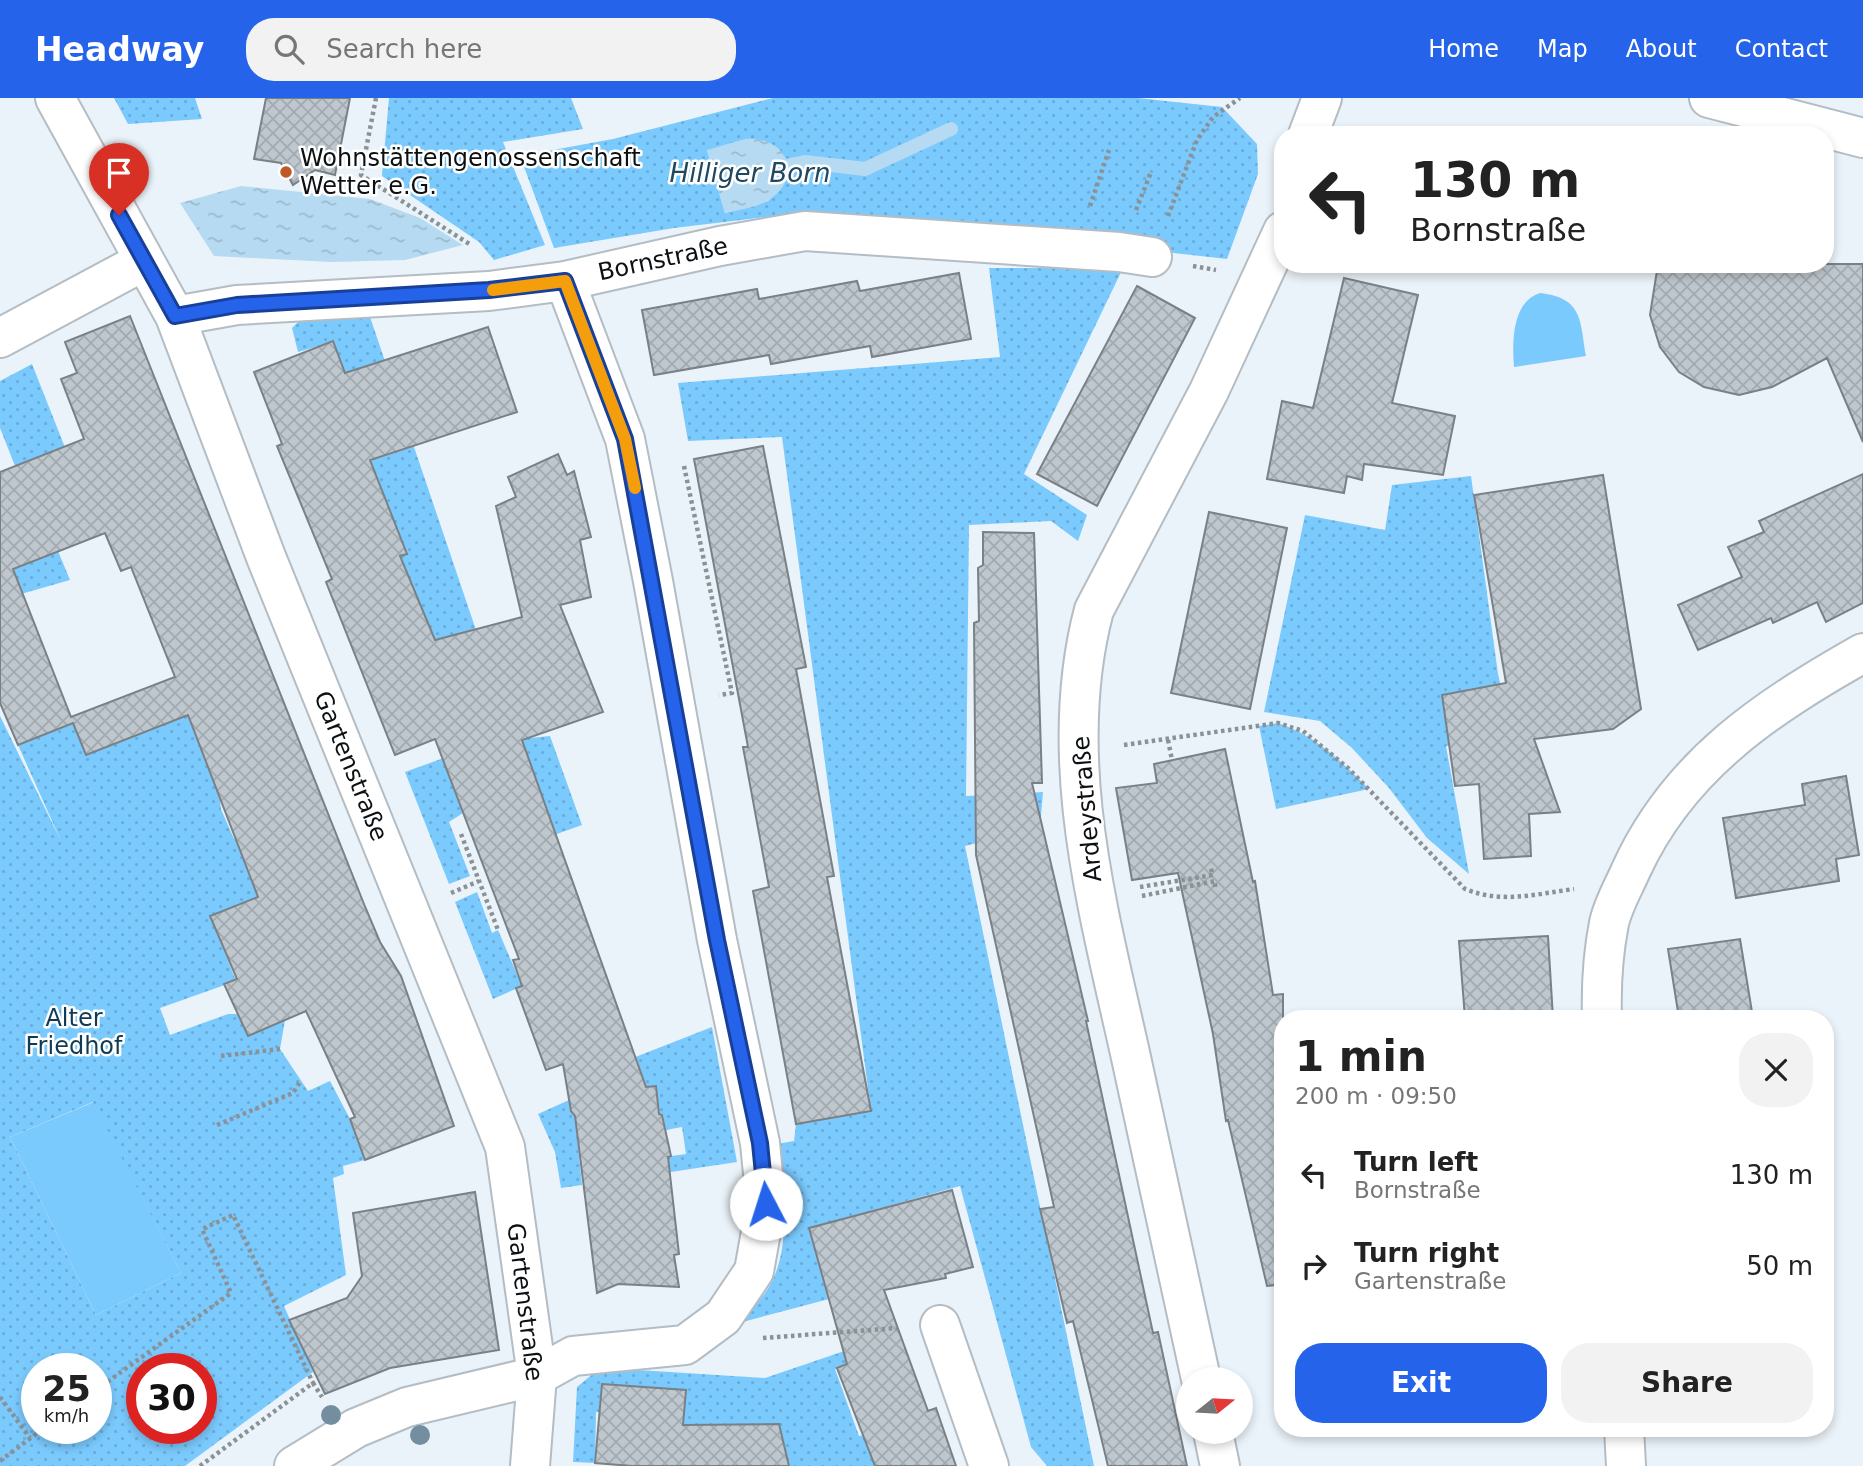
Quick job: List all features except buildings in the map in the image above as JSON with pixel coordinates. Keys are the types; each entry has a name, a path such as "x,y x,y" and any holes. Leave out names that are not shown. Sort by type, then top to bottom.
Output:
{"street":[{"name":"Gartenstraße","path":"54,98 175,316 266,557 505,1147 537,1376 530,1466"},
{"path":"1311,126 1322,98"},
{"path":"1709,98 1804,111 1863,138"},
{"name":"Bornstraße","path":"175,316 237,305 489,290 565,281 720,246 805,231 1152,257"},
{"name":"Ardeystraße","path":"1198,1367 1096,900 1078,751 1084,650 1094,610 1209,391 1274,251"},
{"path":"0,338 144,261"},
{"path":"294,1466 356,1428 407,1407 537,1376 573,1356 685,1345 723,1317 754,1271 766,1204 760,1143 717,940 625,439 565,281"},
{"path":"1602,1010 1601,990 1609,921 1645,840 1672,799 1701,766 1752,722 1863,653"},
{"path":"940,1325 989,1466"},
{"path":"1624,1437 1626,1466"},
{"path":"1215,1444 1220,1466"}],"path":[{"path":"376,98 360,175 474,247 489,290"},
{"path":"1240,98 1213,117 1196,140 1152,257 1261,280"},
{"path":"1075,250 1109,150"},
{"path":"1133,744 1278,723 1303,731 1348,768 1465,889 1483,897 1503,899 1573,889"},
{"path":"1168,740 1172,760"},
{"path":"461,834 498,930"},
{"path":"1096,900 1213,875 1210,866"},
{"path":"1096,900 1215,881 1216,890"},
{"path":"221,1056 280,1049"},
{"path":"216,1125 293,1093 300,1082"},
{"path":"112,1379 231,1293 202,1228 233,1215 313,1382"},
{"path":"753,1339 859,1331"},
{"path":"0,1397 21,1426"},
{"path":"0,1461 22,1444"}],"green space":[{"path":"114,98 195,98 202,119 128,124"},
{"path":"389,98 571,98 583,129 503,142 545,245 494,260 479,242 382,176"},
{"path":"773,98 1138,98 1222,107 1257,144 1258,174 1227,259 809,212 674,228 554,248 520,156 613,139","holes":["707,150 784,184 768,201 725,213"]},
{"path":"989,268 1123,268 1024,474 1087,515 1078,541 1051,521 969,525 966,796 1043,792 1040,827 965,846 1094,1466 1047,1466 1031,1447 960,1186 810,1228 829,1299 739,1323 767,1290 781,1256 784,1218 777,1144 794,1141 796,1124 871,1111 782,437 688,441 678,383 1000,357"},
{"path":"1540,293 1564,300 1572,306 1580,322 1586,356 1514,367 1514,335 1519,314 1531,298"},
{"path":"368,311 476,630 435,639 400,556 407,553 352,416 361,413 333,342 298,352 292,328 303,317"},
{"path":"32,364 81,488 58,551 70,580 21,594 0,541 23,463 15,466 0,428 0,381"},
{"path":"1471,476 1498,674 1513,738 1446,746 1469,874 1427,838 1389,788 1352,748 1320,721 1264,712 1305,515 1385,530 1392,485"},
{"name":"Alter Friedhof","path":"188,714 219,790 221,809 234,839 246,835 269,893 210,916 236,981 160,1008 170,1035 228,1014 238,1014 248,1036 285,1020 280,1049 308,1091 330,1081 350,1119 365,1160 343,1166 344,1174 333,1178 346,1275 284,1306 313,1372 217,1442 217,1353 126,1353 126,1444 215,1444 185,1466 0,1466 0,716 61,841 18,745 73,723 86,755","holes":["93,1102 181,1273 96,1315 10,1137"]},
{"path":"1278,723 1316,742 1369,789 1276,809 1259,726"},
{"path":"526,728 530,738 550,736 582,825 554,835 452,783 463,813 449,822 470,876 449,884 405,772"},
{"path":"477,892 492,933 498,930 522,986 493,999 455,902"},
{"path":"712,1027 737,1162 664,1173 664,1157 686,1154 682,1127 666,1130 663,1115 659,1114 655,1086 596,1092 569,1083"},
{"path":"569,1100 575,1116 582,1185 561,1188 555,1152 538,1114"},
{"path":"94,1102 181,1273 96,1315 10,1137"},
{"path":"859,1346 864,1358 835,1369 859,1436 864,1435 875,1466 789,1466 779,1424 739,1424 682,1442 686,1390 602,1384 599,1412 596,1412 595,1463 573,1462 577,1387 595,1372 607,1368 765,1378"}],"water":[{"name":"Hilliger Born","path":"745,139 772,144 781,151 788,170 786,181 779,192 767,201 725,213 707,150"},
{"path":"241,186 370,199 420,218 463,245 405,260 330,262 214,256 180,203"}],"waterway":[{"name":"Hilliger Born","path":"770,169 805,162 865,169 951,129"}],"slow traffic":[{"path":"493,290 565,281 625,439 635,488"}],"place":[{"name":"Wohnstättengenossenschaft Wetter e.G.","path":"286,172"}],"route":[{"path":"119,215 175,316 212,307 489,290 565,281 625,439 717,940 760,1143 766,1204"}]}
